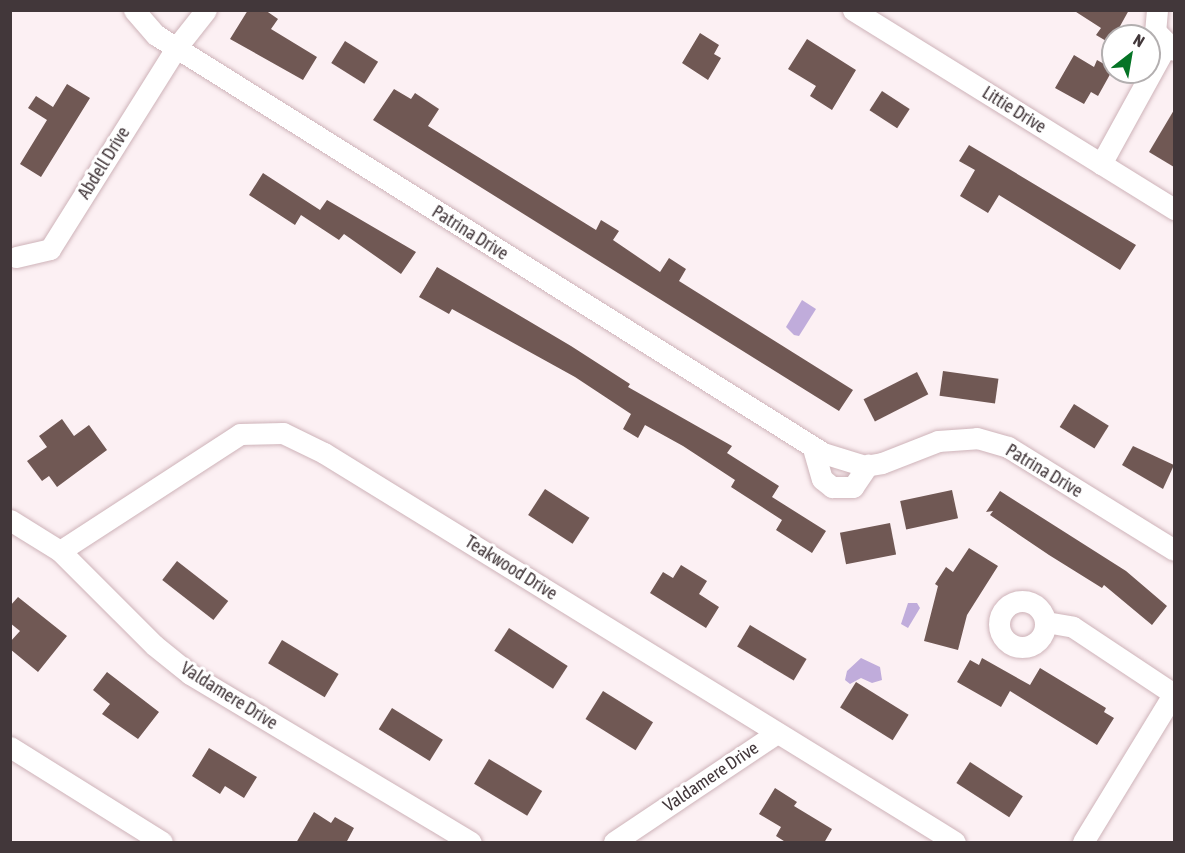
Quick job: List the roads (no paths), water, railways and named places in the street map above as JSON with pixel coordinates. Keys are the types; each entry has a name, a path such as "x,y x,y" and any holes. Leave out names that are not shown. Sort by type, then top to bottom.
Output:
{"street":[{"name":"Patrina Drive","path":"134,10 156,35 176,48 813,448 851,464 868,465 938,441 977,438 1008,447 1174,550"},
{"name":"Abdell Drive","path":"16,257 50,249 176,48 206,10"},
{"name":"Littie Drive","path":"853,10 1174,209"},
{"path":"1101,164 1170,48 1155,31 1157,10"},
{"name":"Teakwood Drive","path":"60,550 240,434 283,433 324,453 955,843"},
{"path":"813,448 822,479 832,488 853,487 868,465"},
{"name":"Valdamere Drive","path":"10,520 60,550 121,614 190,674 471,843"},
{"path":"1046,622 1073,627 1174,694 1083,843"},
{"name":"Valdamere Drive","path":"614,843 777,733"},
{"path":"10,747 162,843"}]}
